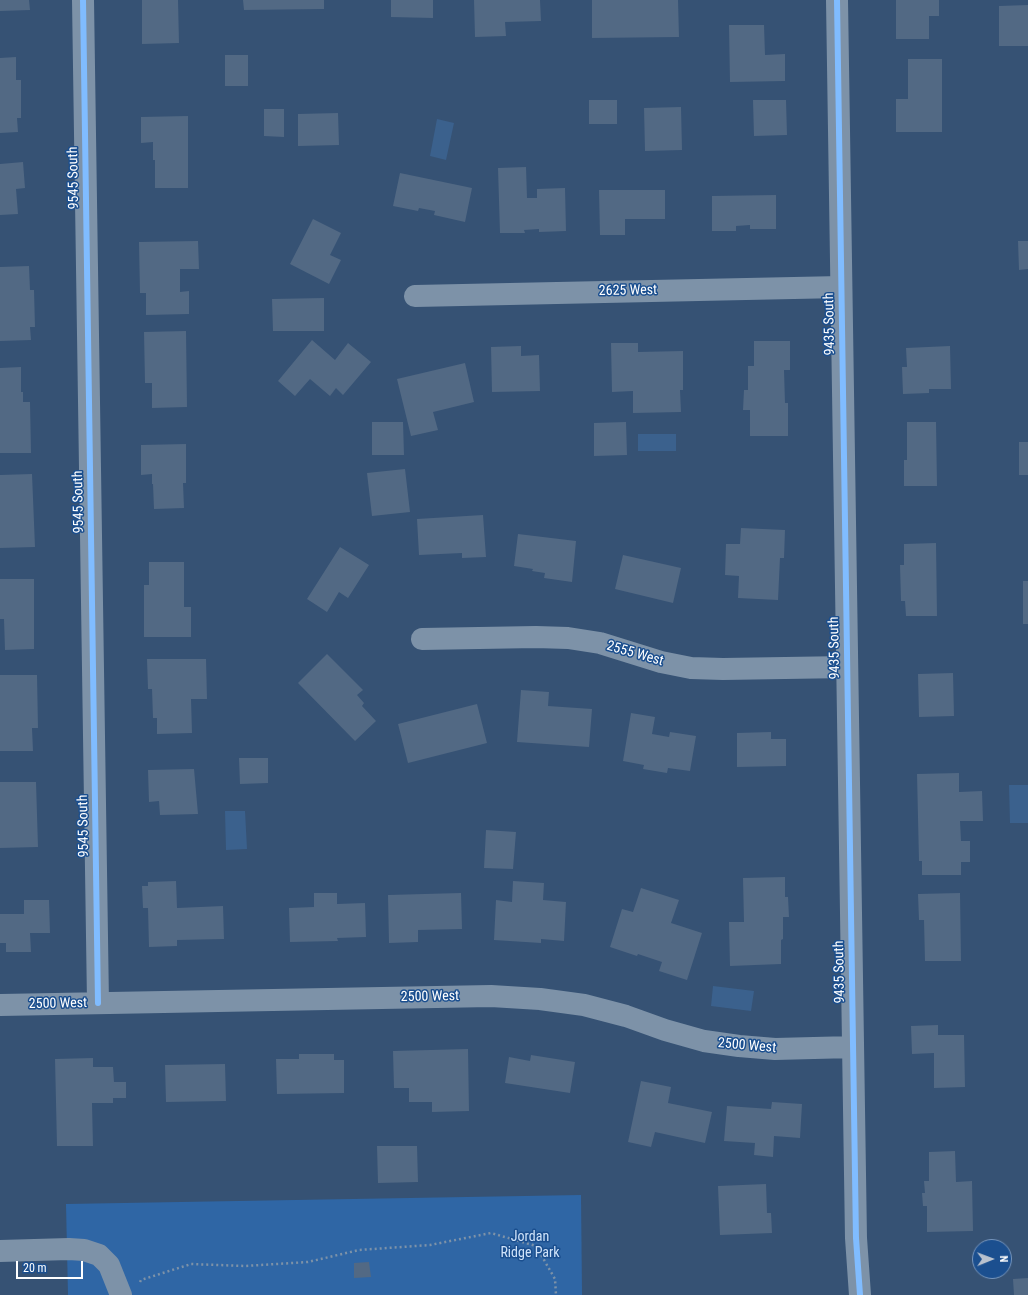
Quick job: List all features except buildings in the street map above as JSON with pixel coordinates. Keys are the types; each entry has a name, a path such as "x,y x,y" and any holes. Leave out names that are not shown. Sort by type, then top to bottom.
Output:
{"street":[{"name":"9545 South","path":"83,0 98,1003"},
{"name":"9435 South","path":"837,0 856,1238 860,1295"},
{"name":"2625 West","path":"416,296 841,287"},
{"name":"2555 West","path":"422,639 536,637 568,638 600,644 661,662 691,668 730,669 847,667"},
{"name":"2500 West","path":"0,1005 491,996 540,999 584,1005 626,1016 665,1030 704,1041 739,1046 775,1049 853,1047"},
{"path":"0,1251 84,1250 99,1255 130,1289"}],"path":[{"path":"130,1289 142,1280 191,1264 245,1266 308,1262 359,1250 430,1244 491,1233 536,1246 555,1279 556,1295"}],"green space":[{"name":"Jordan Ridge Park","path":"581,1195 582,1295 68,1295 66,1204"}],"shaded area":[{"path":"437,119 454,123 446,160 430,156"},
{"path":"638,434 676,434 676,451 638,451"},
{"path":"1009,785 1028,785 1028,823 1010,823"},
{"path":"225,811 245,811 247,849 226,850"},
{"path":"713,986 754,991 751,1011 711,1006"}],"cycle path":[{"path":"83,0 98,1003"},
{"path":"837,0 856,1238 860,1295"}]}
